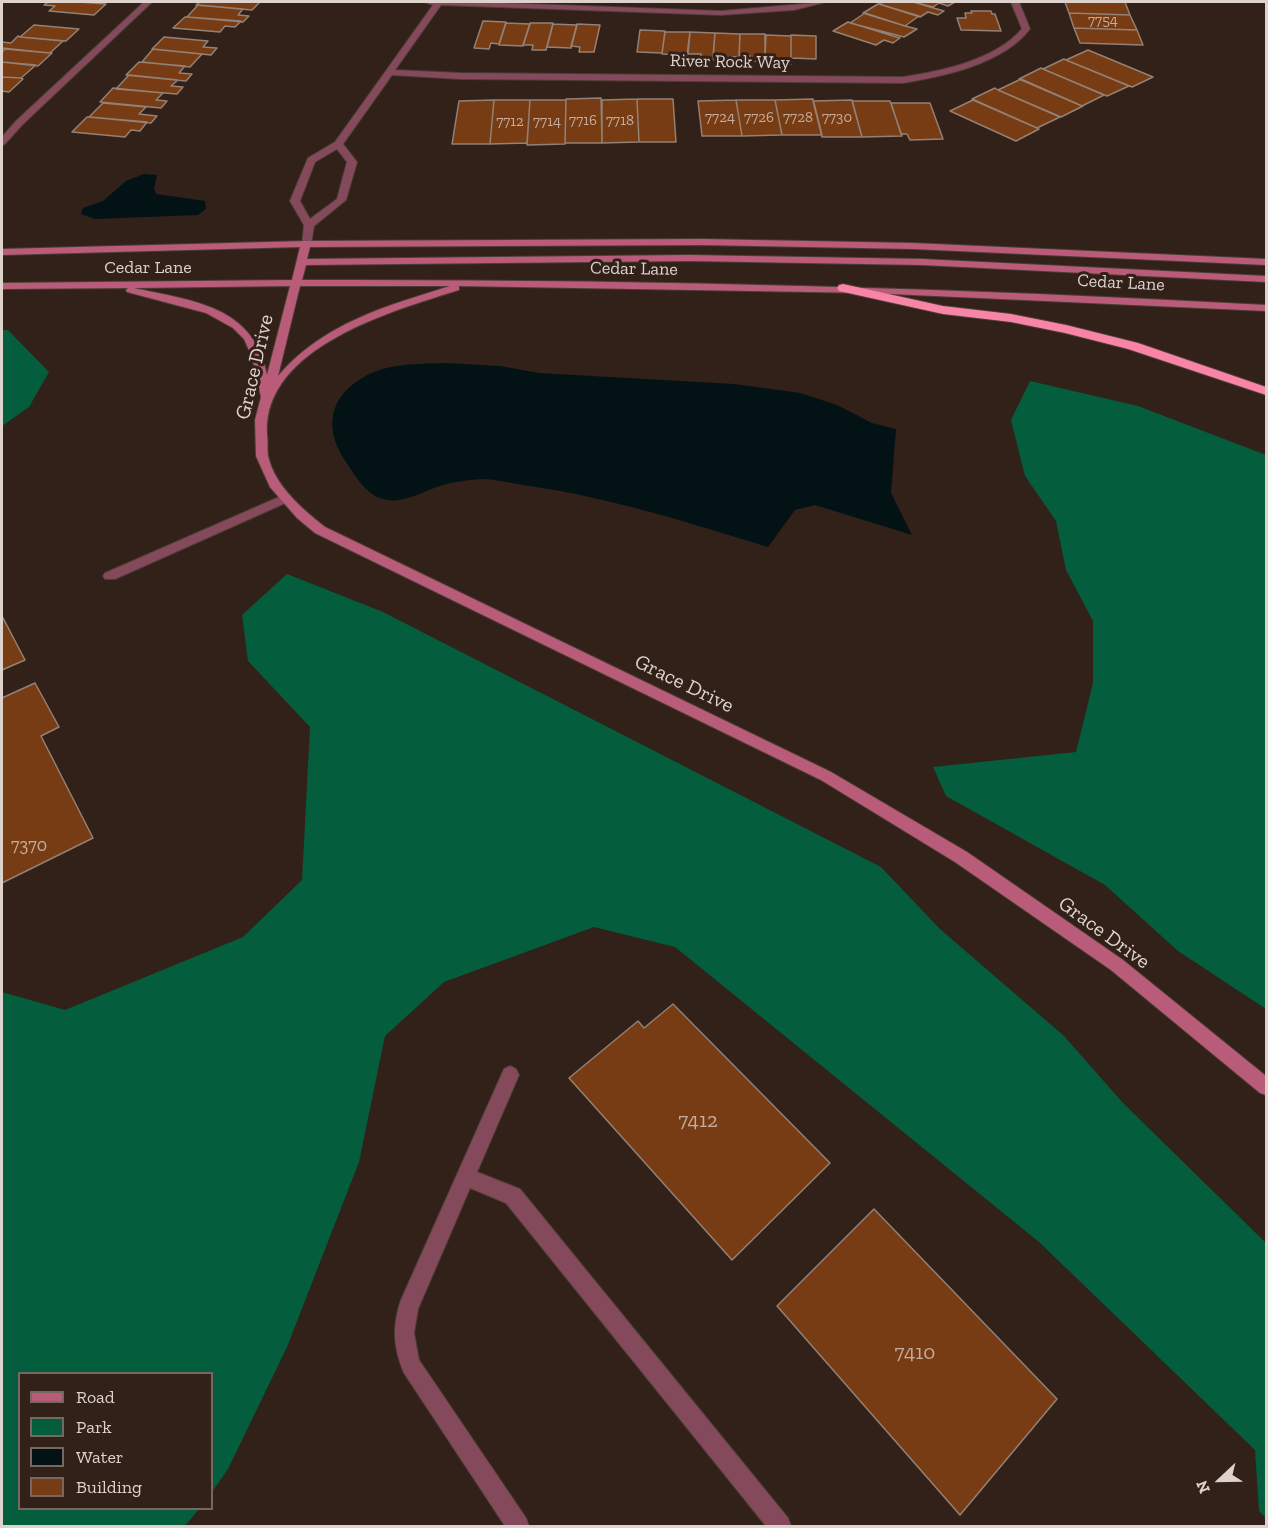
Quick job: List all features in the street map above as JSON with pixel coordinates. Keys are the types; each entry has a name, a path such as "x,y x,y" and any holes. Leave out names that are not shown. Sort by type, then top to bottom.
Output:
{"highway":[{"path":"843,288 943,310 1011,318 1066,329 1133,346 1266,391"}],"main road":[{"name":"Cedar Lane","path":"2,252 306,244 702,242 913,246 1266,262"},
{"name":"Grace Drive","path":"306,244 261,420 262,456 274,484 320,530 826,776 962,857 1117,965 1266,1087"},
{"path":"301,262 689,258 922,262 1266,279"},
{"name":"Cedar Lane","path":"2,285 472,283 843,288 1068,296 1266,308"},
{"path":"266,398 294,363 338,329 378,313 472,283"},
{"path":"109,285 196,306 214,312 231,322 248,337 258,359 266,398"}],"street":[{"path":"2,142 19,123 148,2"},
{"path":"428,2 721,14 794,8 822,2"},
{"path":"306,244 309,225 295,201 311,160 338,144 439,2"},
{"name":"River Rock Way","path":"391,72 495,76 891,80 925,78 944,73 1014,44 1026,29 1015,2"},
{"path":"309,225 341,200 352,162 338,144"},
{"path":"110,576 286,498"},
{"path":"510,1075 411,1300 404,1321 403,1345 411,1366 518,1527"},
{"path":"466,1177 513,1196 780,1527"}],"green space":[{"path":"2,330 8,330 49,372 29,407 2,426"},
{"path":"1030,381 1138,406 1266,455 1266,1009 1178,951 1105,885 946,796 933,767 1076,752 1093,683 1093,621 1066,570 1056,521 1025,476 1011,420"},
{"path":"287,574 383,612 881,867 940,929 1064,1036 1123,1103 1266,1243 1266,1518 1259,1511 1255,1450 1039,1242 675,947 594,927 444,982 385,1036 359,1162 287,1347 228,1469 213,1491 213,1372 18,1372 18,1510 198,1510 185,1526 2,1526 2,992 65,1010 243,937 302,880 310,727 248,661 242,615"}],"water":[{"path":"144,174 157,175 154,189 156,194 205,201 206,209 198,215 95,219 81,214 83,208 103,201 126,181"},
{"path":"410,364 500,366 539,373 734,384 800,393 837,405 872,423 896,429 891,493 912,535 815,505 795,510 768,547 620,504 487,479 450,483 403,499 388,500 375,496 360,483 338,448 332,422 334,410 340,398 360,379 382,369"}],"building":[{"path":"48,2 106,4 94,15 49,11 55,6 44,5"},
{"path":"200,2 260,2 252,10 196,5"},
{"path":"913,2 944,11 938,15 928,12 920,17 879,4"},
{"path":"913,2 955,2 948,6 939,3 933,7"},
{"path":"1065,2 1125,2 1130,15 1069,13"},
{"path":"878,4 919,16 905,26 863,13"},
{"path":"198,5 243,9 238,15 249,16 243,22 187,17"},
{"path":"971,11 991,11 995,14 1001,31 961,30 957,18 966,18 965,13 972,13"},
{"path":"865,13 917,29 904,37 850,23"},
{"path":"1069,13 1130,15 1137,30 1074,28"},
{"path":"185,17 241,21 235,27 225,26 220,32 173,28"},
{"path":"483,21 506,22 499,44 491,43 489,49 474,48"},
{"path":"848,22 900,38 893,43 884,40 876,45 833,31"},
{"path":"506,23 530,24 523,46 499,45"},
{"path":"530,23 553,23 546,50 532,50 533,45 523,45"},
{"path":"553,24 577,25 571,48 547,47"},
{"path":"577,24 600,25 594,52 579,52 580,47 571,46"},
{"path":"34,25 79,29 66,41 20,37"},
{"path":"1074,28 1137,30 1143,45 1080,43"},
{"path":"640,30 665,31 662,53 637,52"},
{"path":"665,32 690,32 687,55 662,54"},
{"path":"690,32 715,33 713,60 700,59 701,54 688,54"},
{"path":"715,33 740,34 739,57 713,56"},
{"path":"740,34 765,34 765,62 750,61 750,56 739,56"},
{"path":"766,35 791,36 791,64 773,63 773,58 765,58"},
{"path":"791,35 816,36 816,59 791,58"},
{"path":"18,36 63,41 50,53 2,48 2,42 11,43"},
{"path":"164,37 208,41 203,47 217,48 211,55 152,49"},
{"path":"5,49 52,53 38,66 2,62 2,52"},
{"path":"153,49 202,54 190,67 142,62"},
{"path":"1088,50 1153,77 1132,87 1066,60"},
{"path":"1064,59 1129,86 1107,96 1043,69"},
{"path":"2,62 36,65 21,78 2,77"},
{"path":"139,62 185,66 179,73 192,74 186,81 126,75"},
{"path":"1041,68 1104,95 1082,106 1019,79"},
{"path":"129,75 178,80 171,86 183,87 177,94 116,89"},
{"path":"2,77 23,79 9,92 2,91"},
{"path":"1021,79 1083,106 1061,117 998,90"},
{"path":"113,88 163,93 156,100 167,101 161,108 100,102"},
{"path":"995,88 1060,117 1037,128 972,99"},
{"path":"601,98 602,143 565,143 566,99"},
{"path":"637,99 639,142 602,143 602,100"},
{"path":"637,99 673,99 676,142 639,142"},
{"path":"813,99 822,135 782,135 775,100"},
{"path":"494,100 490,144 452,144 459,101"},
{"path":"494,100 530,100 527,143 490,144"},
{"path":"530,100 566,100 565,144 527,145"},
{"path":"736,100 742,136 702,136 698,101"},
{"path":"736,100 775,100 782,135 742,136"},
{"path":"852,100 862,137 822,137 813,101"},
{"path":"973,100 1039,129 1016,141 950,111"},
{"path":"852,101 890,101 902,136 862,137"},
{"path":"103,103 146,107 139,114 157,116 151,123 89,117"},
{"path":"891,103 930,103 943,139 910,140 907,134 901,134"},
{"path":"87,117 147,122 140,131 131,130 125,137 72,132"},
{"path":"2,616 25,660 2,670"},
{"path":"35,683 59,727 41,736 93,838 2,883 2,698"},
{"path":"673,1004 830,1163 732,1260 569,1078 638,1021 644,1028"},
{"path":"874,1209 1057,1399 960,1515 777,1306"}]}
